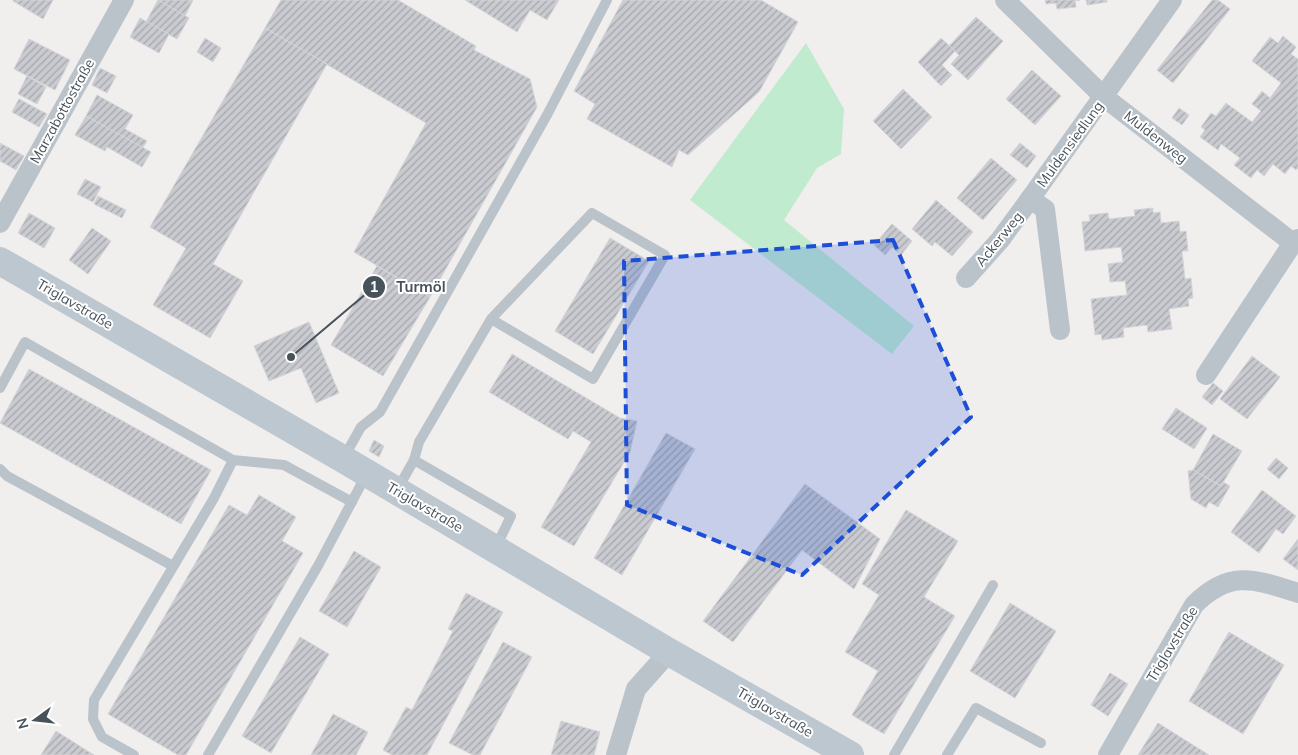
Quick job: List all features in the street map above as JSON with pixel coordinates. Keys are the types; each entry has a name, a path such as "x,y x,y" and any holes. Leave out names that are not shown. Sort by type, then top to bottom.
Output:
{"street":[{"name":"Marzabottostraße","path":"0,223 124,0"},
{"name":"Muldenweg","path":"1005,0 1104,97 1295,241 1206,375"},
{"name":"Muldensiedlung","path":"1060,330 1045,209 1030,199 1172,0"},
{"name":"Ackerweg","path":"966,278 1000,240 1030,199"},
{"name":"Triglavstraße","path":"0,261 850,755"},
{"name":"Triglavstraße","path":"1108,755 1194,605 1206,593 1220,584 1236,580 1261,581 1298,593"},
{"path":"616,755 636,689 670,652"}],"lane":[{"path":"343,459 362,427 380,412 547,115 608,0"},
{"path":"397,491 414,460 419,442 491,319 592,213 665,255 593,379 491,319"},
{"path":"0,388 25,342 233,460 284,465 352,502"},
{"path":"134,755 102,737 93,719 94,700 214,498 233,460"},
{"path":"414,460 511,516 495,548"},
{"path":"0,469 7,476 173,566"},
{"path":"208,755 320,564 367,473"},
{"path":"894,755 992,585"},
{"path":"947,755 976,708 1041,743"}],"highlighted area":[{"path":"893,240 971,417 802,575 627,505 624,261"}],"green space":[{"path":"806,43 844,109 841,154 817,168 784,220 914,326 892,354 690,200"}],"building":[{"path":"13,0 53,0 43,19"},
{"path":"157,0 193,0 185,16"},
{"path":"158,0 189,18 177,39 146,22"},
{"path":"281,0 398,0 476,46 474,50 530,79 537,107 430,297 354,252 426,123 265,28"},
{"path":"465,0 559,0 547,20 530,10 517,32"},
{"path":"623,0 761,0 798,22 759,92 688,155 679,150 672,167 587,119 595,104 574,91"},
{"path":"1045,0 1080,0 1075,1 1076,7 1057,9 1056,3 1046,4"},
{"path":"1086,0 1107,0 1107,2 1087,5"},
{"path":"1212,0 1218,0 1230,9 1173,83 1157,70"},
{"path":"976,17 1003,41 968,80 951,64 959,55 949,46"},
{"path":"140,18 169,34 159,53 130,37"},
{"path":"265,28 327,64 213,264 243,281 210,338 153,305 186,248 150,227"},
{"path":"1283,36 1296,47 1291,54 1298,59 1298,168 1296,170 1291,166 1285,174 1273,164 1264,176 1257,170 1251,178 1234,165 1240,158 1221,144 1218,150 1200,137 1205,130 1201,127 1211,113 1216,116 1226,103 1252,122 1261,111 1252,104 1262,91 1270,98 1281,83 1252,61 1270,37 1278,43"},
{"path":"205,38 221,48 213,62 197,52"},
{"path":"941,38 955,51 942,65 952,75 941,86 918,62"},
{"path":"29,39 70,60 55,90 14,69"},
{"path":"100,68 116,76 107,93 92,85"},
{"path":"1032,70 1061,96 1035,125 1006,99"},
{"path":"27,76 46,87 37,104 18,94"},
{"path":"903,89 932,117 901,149 873,121"},
{"path":"97,95 133,115 125,129 147,141 142,149 86,116"},
{"path":"19,99 47,114 39,127 12,112"},
{"path":"1179,108 1189,115 1182,125 1172,118"},
{"path":"86,116 151,152 142,167 107,147 105,151 75,135"},
{"path":"0,143 24,156 16,170 0,161"},
{"path":"1020,143 1036,156 1027,168 1010,155"},
{"path":"991,158 1017,180 983,220 957,198"},
{"path":"85,179 101,187 93,202 77,194"},
{"path":"98,196 126,210 122,218 94,204"},
{"path":"936,200 973,232 952,256 935,242 932,246 912,229"},
{"path":"1153,208 1153,213 1160,212 1161,223 1179,221 1180,232 1186,231 1188,251 1182,251 1185,279 1191,278 1193,298 1188,299 1189,306 1169,309 1172,329 1148,332 1147,325 1123,328 1124,337 1102,340 1101,334 1095,335 1091,299 1127,295 1125,281 1110,282 1108,264 1123,262 1121,247 1085,251 1082,222 1090,221 1089,215 1108,213 1109,219 1135,216 1134,210"},
{"path":"29,213 55,228 44,248 18,233"},
{"path":"892,224 912,241 901,255 892,247 885,255 874,245"},
{"path":"92,228 111,241 88,274 69,260"},
{"path":"610,238 649,261 593,354 555,331"},
{"path":"377,266 430,297 383,376 331,345"},
{"path":"309,322 339,393 316,403 301,368 269,381 254,346"},
{"path":"512,354 620,418 637,421 630,452 574,546 541,527 591,442 573,431 568,439 489,392"},
{"path":"1252,356 1280,377 1247,419 1220,399"},
{"path":"29,369 211,470 181,524 0,423"},
{"path":"1213,383 1223,391 1212,405 1202,397"},
{"path":"1176,408 1207,428 1194,449 1162,429"},
{"path":"666,433 695,449 622,575 594,558"},
{"path":"1213,434 1242,451 1221,486 1193,470"},
{"path":"374,440 384,446 379,457 369,451"},
{"path":"1276,458 1288,468 1279,479 1267,469"},
{"path":"1193,470 1221,486 1223,482 1230,486 1218,507 1209,502 1206,508 1191,499 1188,471"},
{"path":"805,484 880,539 854,589 802,550 733,642 703,621"},
{"path":"1262,490 1296,516 1283,534 1276,529 1259,553 1231,532"},
{"path":"259,495 296,517 282,541 303,553 186,755 178,755 108,714 229,505 247,515"},
{"path":"906,510 958,541 924,597 955,616 884,734 852,715 878,671 845,652 879,595 862,584"},
{"path":"1298,539 1298,570 1283,559"},
{"path":"354,551 381,567 347,627 319,611"},
{"path":"466,593 503,612 427,755 392,755 383,750 406,707 412,710 453,631 448,629"},
{"path":"1010,603 1056,631 1015,698 970,671"},
{"path":"1229,632 1284,665 1243,734 1189,701"},
{"path":"300,637 329,654 271,753 242,736"},
{"path":"503,642 532,657 480,755 473,755 449,743"},
{"path":"1110,673 1128,684 1108,716 1091,705"},
{"path":"333,714 368,732 356,755 311,755"},
{"path":"561,721 600,732 594,755 551,755"},
{"path":"1158,723 1209,755 1138,755"},
{"path":"56,731 94,755 41,755"}],"place":[{"name":"Turmöl","path":"291,357"}]}
